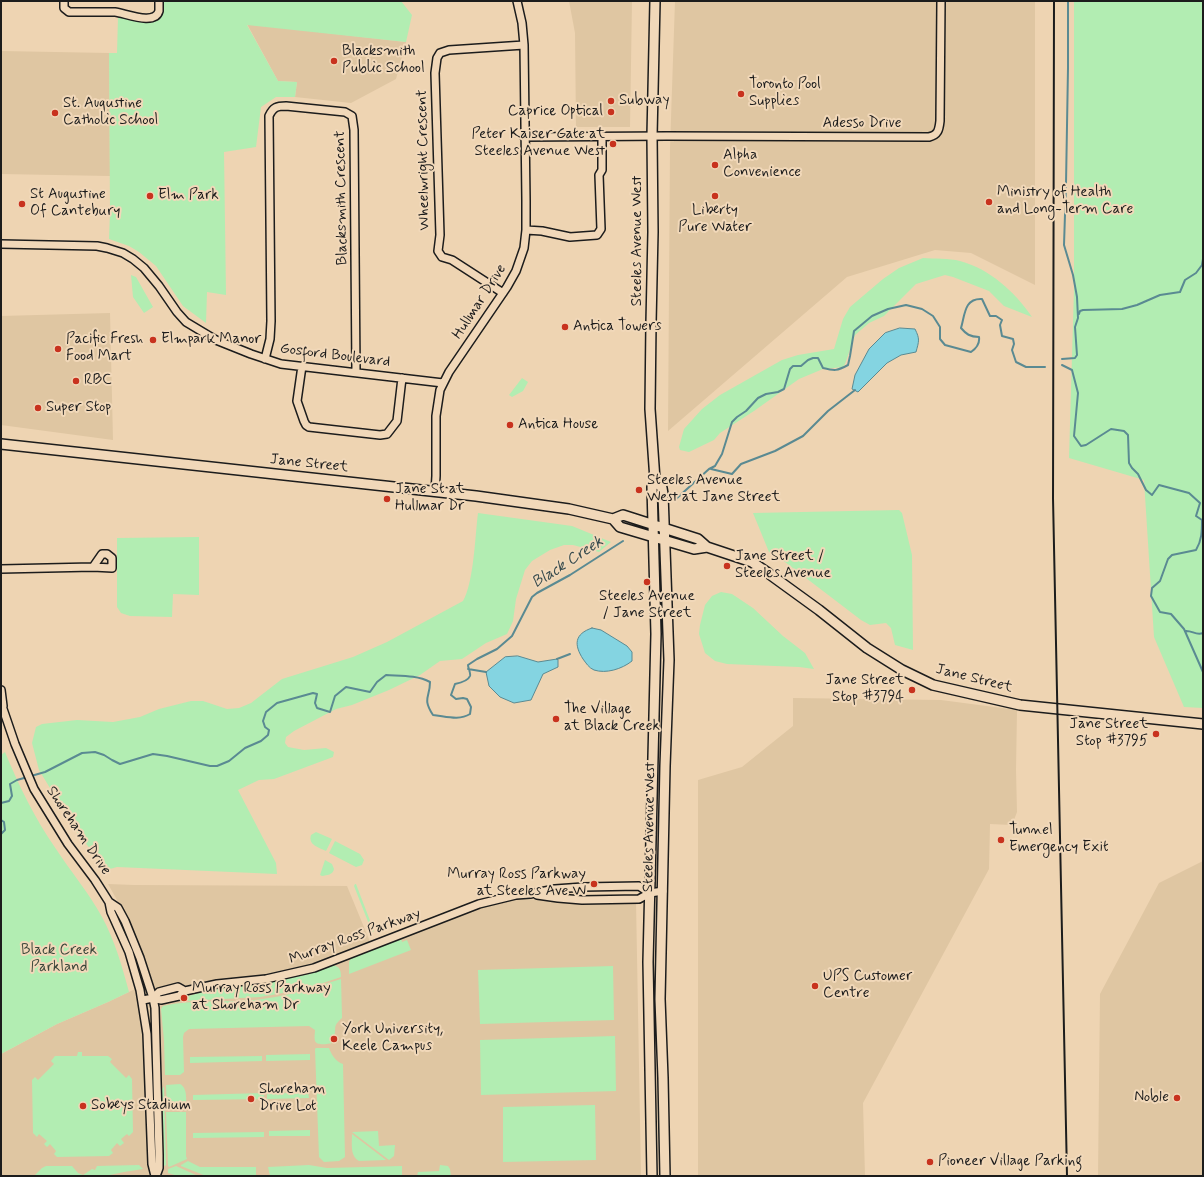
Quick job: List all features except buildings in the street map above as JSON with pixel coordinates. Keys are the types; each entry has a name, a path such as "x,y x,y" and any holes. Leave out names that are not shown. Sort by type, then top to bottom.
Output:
{"main road":[{"name":"Steeles Avenue West","path":"655,1 652,136 653,232 650,408 656,480 662,488 663,494 669,660 660,999 664,1078 665,1176"},
{"name":"Jane Street","path":"1,444 545,505 613,519 623,515 698,539 707,547 752,562 819,610 867,648 902,670 933,685 1020,704 1203,724"},
{"name":"Steeles Avenue West","path":"652,1176 648,962 656,634 652,487 656,480"},
{"name":"Jane Street","path":"613,519 620,527 653,537 694,549 707,547"},
{"path":"652,766 665,766"}],"street":[{"path":"64,1 64,8 69,12 115,12 145,19 151,18 157,14 159,11 159,1"},
{"name":"Hullmar Drive","path":"435,492 436,416 440,390 449,372 503,293 516,271 524,248 526,230 524,45 522,23 517,1"},
{"name":"Adesso Drive","path":"652,136 934,136 937,133 940,121 941,1"},
{"name":"Wheelwright Crescent","path":"503,293 452,260 442,256 438,251 440,235 436,69 437,58 440,53 449,50 524,45"},
{"name":"Blacksmith Crescent","path":"265,359 270,339 271,320 269,116 272,109 277,106 345,112 352,116 354,130 356,372"},
{"path":"526,230 542,231 570,237 597,235 601,229 599,175 602,170 602,136"},
{"path":"524,137 652,136"},
{"name":"Gosford Boulevard","path":"1,244 97,246 123,253 148,271 172,307 186,322 216,340 265,359 281,364 443,383"},
{"path":"302,366 298,401 304,421 309,427 331,430 380,435 387,434 397,421 402,378"},
{"path":"1,569 93,567"},
{"name":"Shoreham Drive","path":"1,690 2,704 15,744 34,789 68,844 95,880 109,902 111,912 129,952 137,977 143,1000 147,1034 152,1164 156,1176"},
{"name":"Murray Ross Parkway","path":"143,1000 153,998 161,1000 179,996 185,990 217,984 266,979 314,968 479,904 516,895 555,889 639,886 650,893"},
{"name":"Murray Ross Parkway","path":"530,894 582,900 639,899 650,893 663,891"},
{"name":"Shoreham Drive","path":"109,902 118,908 125,921 140,958 153,998 156,1029 159,1155 159,1168 156,1176"}],"shaded area":[{"path":"569,1 632,1 630,127 576,127 575,33"},
{"path":"675,1 1035,1 1035,285 971,253 935,250 847,277 668,431 670,148"},
{"name":"Blacksmith Public School","path":"247,24 406,42 396,79 351,103 295,97 297,82 278,81"},
{"name":"St. Augustine Catholic School","path":"1,51 109,53 110,176 1,174"},
{"path":"110,313 113,440 1,425 1,316"},
{"path":"793,698 941,700 1017,710 1017,812 1012,825 990,824 989,869 863,1103 865,1176 698,1176 698,780 742,767 793,726"},
{"path":"1203,861 1203,1176 1098,1176 1100,994 1159,883"},
{"name":"York University, Keele Campus","path":"108,884 347,886 373,949 464,913 498,902 518,898 578,904 636,901 641,1176 1,1176 1,1054 57,1024 152,981 131,925"}],"green space":[{"path":"164,1 401,1 412,15 406,42 247,25 278,81 297,82 295,97 276,97 261,107 256,147 224,152 226,295 207,292 206,323 183,306 156,266 129,246 109,239 109,53 117,53 118,17 141,22 154,21 159,18 163,11"},
{"path":"1074,1 1203,1 1203,708 1184,707 1154,637 1144,480 1069,458 1074,289"},
{"path":"923,258 956,260 982,270 1010,290 1032,317 1004,306 989,291 953,277 945,275 916,284 884,316 869,323 855,335 843,367 823,369 799,379 720,433 714,440 689,452 680,450 679,447 684,429 702,409 720,395 782,360 798,355 834,349 843,319 850,307 883,279 899,268"},
{"path":"131,275 136,277 153,307 144,313 133,297"},
{"path":"522,378 528,382 523,391 512,397 509,395"},
{"path":"899,510 902,513 912,555 913,650 895,645 891,628 886,623 870,625 861,620 785,562 769,552 753,513"},
{"path":"478,513 572,526 611,542 599,552 573,545 564,545 550,550 532,561 525,570 516,599 513,621 507,634 486,643 462,659 440,661 420,675 389,690 352,705 336,709 294,731 286,737 285,743 288,747 304,750 326,748 334,752 333,757 274,779 259,780 238,790 276,863 277,874 117,867 110,869 105,867 78,834 39,770 32,743 36,727 42,724 77,720 113,722 140,717 159,709 191,701 203,701 227,709 239,708 251,703 282,679 353,657 387,642 463,601 467,593 472,571"},
{"path":"199,537 199,595 173,594 172,617 130,616 121,613 117,607 117,538"},
{"path":"721,592 732,594 753,608 783,636 805,653 814,669 727,664 715,661 705,653 699,634 705,605 712,596"},
{"name":"Black Creek Parkland","path":"5,752 34,814 48,838 91,899 107,926 121,963 129,992 57,1024 1,1054 1,755"},
{"path":"316,832 332,839 326,851 312,843 310,838 311,835"},
{"path":"335,841 360,854 364,860 362,865 356,867 329,853"},
{"path":"325,860 332,864 334,869 331,874 322,876 320,875"},
{"path":"355,884 374,931 372,932 354,886"},
{"path":"401,938 402,942 407,940 411,950 349,974 349,962 351,958"},
{"path":"333,965 340,969 341,977 305,989 260,997 186,1001 185,997 216,988 291,978 309,974"},
{"path":"613,966 614,1020 480,1024 478,970"},
{"path":"341,979 342,1018 336,1025 332,1043 316,1043 315,1030 309,1026 189,1029 184,1033 183,1037 184,1072 180,1075 165,1075 161,1009 163,1006 197,1002 266,999 298,992"},
{"path":"615,1036 616,1091 481,1095 480,1040"},
{"path":"316,1048 329,1048 334,1058 343,1064 345,1157 339,1161 324,1162 319,1157"},
{"name":"Sobeys Stadium","path":"78,1052 82,1052 82,1056 108,1056 112,1059 110,1062 126,1078 129,1075 132,1079 133,1132 129,1136 127,1134 121,1139 124,1143 120,1146 117,1143 111,1150 113,1153 109,1156 57,1157 54,1154 56,1151 50,1144 47,1147 44,1144 47,1141 39,1134 37,1137 33,1133 32,1080 35,1077 38,1080 54,1064 51,1061 55,1056 77,1056"},
{"path":"310,1054 310,1060 266,1061 266,1055"},
{"path":"262,1056 262,1061 190,1063 190,1057"},
{"path":"180,1084 183,1086 185,1092 186,1109 167,1110 166,1085"},
{"path":"164,1086 166,1165 164,1166 162,1090"},
{"path":"308,1092 309,1098 267,1099 267,1094"},
{"path":"264,1093 264,1099 193,1100 193,1095"},
{"path":"595,1105 596,1160 503,1162 503,1107"},
{"path":"166,1112 186,1112 187,1159 169,1167 168,1166"},
{"path":"310,1130 310,1136 269,1136 269,1131"},
{"path":"378,1131 379,1146 395,1145 394,1156 389,1160 352,1132"},
{"path":"264,1132 264,1137 193,1138 193,1133"},
{"path":"352,1134 386,1160 359,1161 356,1159 352,1149"},
{"path":"188,1161 200,1167 256,1167 256,1176 206,1176 181,1166"},
{"path":"139,1165 143,1169 105,1176 34,1176 46,1166 72,1166 78,1173 83,1175 92,1169 95,1170 97,1166"},
{"path":"309,1165 327,1168 402,1166 402,1176 270,1176 268,1167"},
{"path":"440,1165 448,1166 451,1176 417,1176 418,1172 439,1171"},
{"path":"176,1166 198,1176 178,1176 168,1173 168,1169"}],"water":[{"path":"900,328 915,329 918,335 916,352 901,355 887,363 858,392 852,389 855,375 869,349 885,333"},
{"path":"592,628 601,630 627,646 632,652 632,661 624,666 609,671 599,671 591,668 580,654 577,640 582,633"},
{"path":"518,656 538,662 557,659 558,667 543,674 531,700 514,703 500,697 489,686 486,672 505,657"}],"waterway":[{"path":"1068,1 1064,245 1073,275 1077,297 1078,318"},
{"path":"1079,314 1080,311 1083,310 1122,309 1137,305 1160,295 1180,292 1185,280 1196,273 1202,265 1203,259"},
{"name":"Black Creek","path":"676,499 709,469 715,466 722,454 732,422 746,411 758,398 784,389 790,369 793,366 801,366 813,358 818,358 823,368 827,369 836,370 848,365 854,331 872,316 888,309 906,305 922,309 933,316 940,327 940,339 945,345 971,352 978,346 979,337 968,335 961,328 968,304 976,299 982,299 990,316 996,316 1002,320 1000,325 1002,336 1013,339 1014,344 1012,350 1016,362 1026,367 1045,367"},
{"path":"1062,359 1075,358 1077,355 1075,327 1078,318"},
{"name":"Black Creek","path":"1062,365 1072,370 1078,393 1074,436 1081,446 1086,445 1111,429 1124,431 1128,435 1129,463 1138,474 1146,490 1152,495 1159,485 1189,493 1200,503 1196,516 1202,520 1201,535 1196,550 1172,555 1168,559 1160,581 1152,588 1151,596 1160,612 1171,614 1184,629 1203,672"},
{"path":"711,469 732,474 741,464 775,451 803,436 828,411 855,390"},
{"name":"Black Creek","path":"1,803 9,801 12,796 10,784 17,780 45,772 82,753 95,752 120,764 153,754 210,766 217,766 229,761 245,748 261,741 268,735 269,730 265,727 263,721 266,712 277,703 313,693 317,694 315,703 317,708 330,712 335,696 346,687 370,692 377,682 386,675 414,677 430,682 427,701 433,715 452,718 466,716 470,714 471,707 467,699 456,699 451,695 455,684 469,678 470,673 468,665 497,649 512,636 532,597 623,541"},
{"name":"Black Creek","path":"1185,631 1198,634 1203,633"},
{"path":"557,659 570,654"},
{"path":"468,669 486,672"},
{"name":"Black Creek","path":"1,820 4,822 5,830 1,834"}],"railway":[{"path":"1054,1 1053,498 1067,1176"}],"place":[{"name":"Blacksmith Public School","path":"334,61"},
{"name":"Toronto Pool Supplies","path":"741,94"},
{"name":"Subway","path":"611,101"},
{"name":"Caprice Optical","path":"611,112"},
{"name":"St. Augustine Catholic School","path":"55,113"},
{"name":"Peter Kaiser Gate at Steeles Avenue West","path":"613,144"},
{"name":"Alpha Convenience","path":"715,165"},
{"name":"Elm Park","path":"150,196"},
{"name":"Liberty Pure Water","path":"715,196"},
{"name":"Ministry of Health and Long-Term Care","path":"989,202"},
{"name":"St Augustine Of Cantebury","path":"22,204"},
{"name":"Antica Towers","path":"565,327"},
{"name":"Elmpark Manor","path":"153,340"},
{"name":"Pacific Fresh Food Mart","path":"58,349"},
{"name":"RBC","path":"76,381"},
{"name":"Super Stop","path":"38,408"},
{"name":"Antica House","path":"510,425"},
{"name":"Steeles Avenue West at Jane Street","path":"639,490"},
{"name":"Jane St at Hullmar Dr","path":"387,499"},
{"name":"Jane Street / Steeles Avenue","path":"727,566"},
{"name":"Steeles Avenue / Jane Street","path":"647,582"},
{"name":"Jane Street Stop #3794","path":"912,690"},
{"name":"The Village at Black Creek","path":"556,719"},
{"name":"Jane Street Stop #3795","path":"1156,734"},
{"name":"Tunnel Emergency Exit","path":"1001,840"},
{"name":"Murray Ross Parkway at Steeles Ave W","path":"594,884"},
{"name":"UPS Customer Centre","path":"815,986"},
{"name":"Murray Ross Parkway at Shoreham Dr","path":"184,998"},
{"name":"York University, Keele Campus","path":"334,1039"},
{"name":"Noble","path":"1177,1098"},
{"name":"Shoreham Drive Lot","path":"251,1099"},
{"name":"Sobeys Stadium","path":"83,1106"},
{"name":"Pioneer Village Parking","path":"930,1162"}]}
